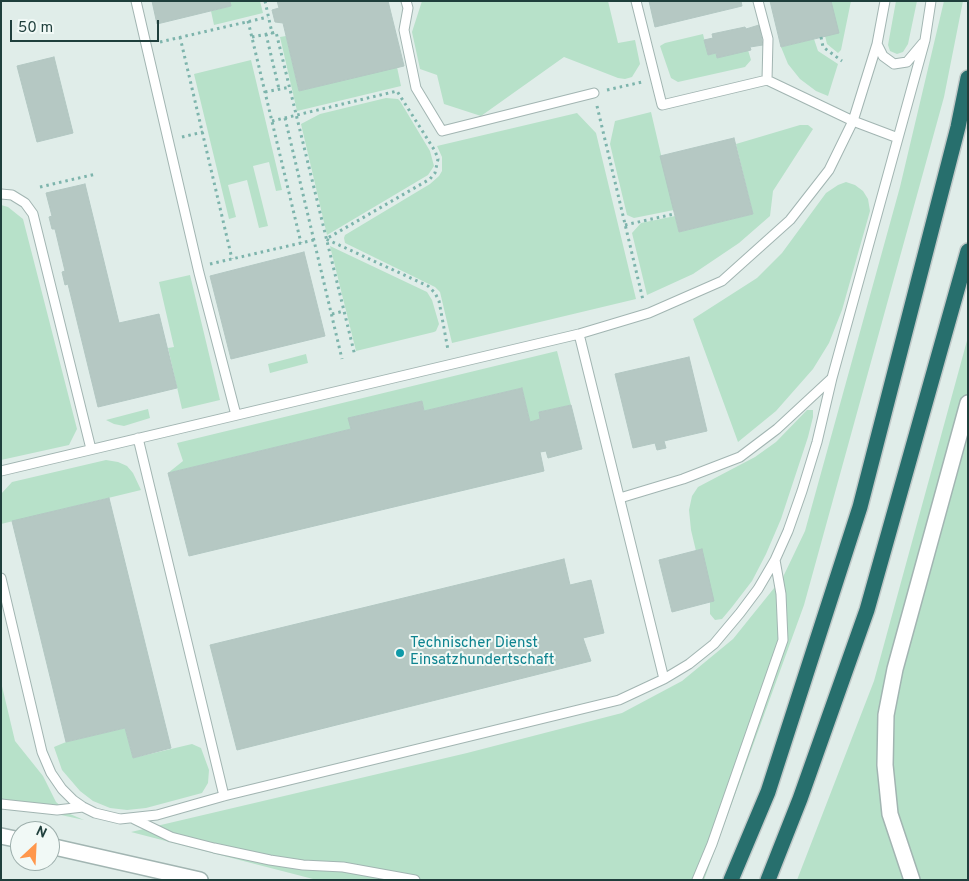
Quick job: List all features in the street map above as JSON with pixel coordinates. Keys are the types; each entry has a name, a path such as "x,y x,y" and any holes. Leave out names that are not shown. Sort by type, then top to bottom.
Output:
{"highway":[{"path":"732,880 768,792 860,506 956,136 968,78"},
{"path":"768,880 800,799 868,610 968,251"}],"street":[{"path":"912,880 890,814 885,765 886,715 895,669 968,403"},
{"path":"60,848 200,880"}],"lane":[{"path":"136,1 198,267 236,416"},
{"path":"406,1 408,8 404,30 416,88 442,132 594,94"},
{"path":"636,1 662,105 766,80 853,121 898,138"},
{"path":"758,1 768,39 766,80"},
{"path":"1,471 580,334 649,313 722,281 790,220 829,170 853,121 877,44 885,1"},
{"path":"1,578 42,752 51,773 62,789 83,807 110,817 134,819 157,815 224,796 619,700 664,679 689,664 714,644 758,589 775,560 788,531 816,442 925,40 931,1"},
{"path":"877,44 883,56 894,64 907,62 925,40"},
{"path":"1,194 12,195 25,203 33,214 91,449"},
{"path":"580,334 664,679"},
{"path":"620,498 683,479 740,457 777,429 832,378"},
{"path":"138,438 224,796"},
{"path":"697,880 712,844 783,640 781,594 775,560"},
{"path":"1,804 58,810 83,807"},
{"path":"134,819 171,837 214,848 278,861 304,865 343,867 416,880"}],"path":[{"path":"265,1 272,33"},
{"path":"146,46 268,17"},
{"path":"248,21 301,243"},
{"path":"252,37 276,32 355,356"},
{"path":"266,34 279,89"},
{"path":"821,37 823,47 842,61"},
{"path":"180,38 232,259"},
{"path":"643,300 594,94 656,79"},
{"path":"265,92 290,87"},
{"path":"272,121 396,91 435,151 438,159 437,168 430,179 326,239"},
{"path":"285,118 342,359"},
{"path":"169,140 203,132"},
{"path":"40,186 96,174"},
{"path":"625,225 674,214"},
{"path":"326,239 428,286 435,293 439,301 448,350"},
{"path":"198,267 314,240"},
{"path":"332,314 344,311"}],"green space":[{"path":"230,1 260,1 263,13 214,25 211,11 231,6"},
{"path":"422,1 608,1 618,43 635,40 640,64 632,77 625,79 564,57 481,116 444,104 437,75 420,69 412,32"},
{"path":"831,1 851,1 841,50 838,53 827,44 825,36"},
{"path":"896,1 917,1 908,44 903,52 897,54 890,51 888,45"},
{"path":"944,1 963,1 944,97 804,605 704,880 317,880 131,832 467,753 622,713 682,681 733,639 783,577 805,531 900,187"},
{"path":"703,34 708,55 716,53 717,58 748,50 751,60 745,67 678,82 671,78 660,46 665,43"},
{"path":"286,36 299,91 397,67 401,86 297,111 280,37"},
{"path":"814,39 818,51 838,64 828,96 816,91 800,79 788,64 781,47"},
{"path":"251,60 282,190 276,191 269,162 253,166 268,226 259,228 247,180 228,185 236,217 229,219 194,74"},
{"path":"386,98 398,99 400,101 430,151 434,166 428,175 327,235 301,124 320,114"},
{"path":"651,112 674,210 634,218 627,215 610,144 615,121"},
{"path":"577,113 596,133 636,299 452,343 440,292 435,287 345,243 345,235 430,184 439,176 442,171 442,157 437,146"},
{"path":"800,125 808,125 813,129 773,191 770,216 739,243 693,274 647,295 632,233 641,223 675,216 679,232 753,214 736,144"},
{"path":"846,182 855,185 863,191 868,199 870,211 842,310 829,343 813,369 776,411 738,442 693,319 757,278 782,253 826,193"},
{"path":"1,205 8,207 23,219 77,429 69,445 1,460"},
{"path":"330,246 427,292 432,300 439,324 436,331 356,351"},
{"path":"190,275 220,400 182,409 168,348 174,347 159,282"},
{"path":"968,337 968,880 797,880 874,681"},
{"path":"557,351 571,405 539,412 540,419 530,422 522,388 424,411 422,401 349,418 351,429 168,473 183,461 177,443"},
{"path":"306,354 308,363 270,373 268,364"},
{"path":"148,409 150,418 124,426 106,420"},
{"path":"807,410 813,410 808,437 781,519 766,554 752,581 732,607 722,619 715,620 710,614 710,602 713,600 702,550 696,551 691,530 689,510 692,496 698,487 755,457 776,442"},
{"path":"106,460 127,466 133,473 141,490 1,524 1,494 12,482"},
{"path":"1,682 15,741 43,776 56,802 70,814 84,820 1,802"},
{"path":"125,728 133,758 192,744 201,748 209,770 208,783 202,793 146,808 127,810 110,808 93,801 80,791 62,770 54,747 66,742"}],"building":[{"path":"152,1 230,1 231,6 157,24"},
{"path":"277,1 388,1 404,66 299,91 283,23 275,22 272,10 279,8"},
{"path":"649,1 741,1 742,6 655,27"},
{"path":"770,1 831,1 839,33 781,47"},
{"path":"759,25 763,45 750,47 751,50 717,58 716,53 708,55 704,40 713,38 712,34"},
{"path":"54,57 73,133 37,142 17,66"},
{"path":"734,138 753,214 679,232 660,156"},
{"path":"85,184 119,323 159,314 177,388 98,407 68,284 65,285 62,272 65,271 55,229 52,229 49,217 52,216 46,193"},
{"path":"304,252 325,336 231,359 210,276"},
{"path":"689,357 707,431 664,441 666,448 657,450 655,443 633,448 615,374"},
{"path":"522,388 530,422 540,419 539,412 571,405 582,449 548,458 546,451 540,452 544,471 189,556 168,473 351,429 348,418 422,401 424,411"},
{"path":"109,498 171,748 133,758 125,728 66,742 12,521"},
{"path":"702,549 714,601 672,612 659,560"},
{"name":"Technischer Dienst Einsatzhundertschaft","path":"564,559 570,585 591,580 604,633 583,638 591,661 237,750 210,645"}],"place":[{"name":"Technischer Dienst Einsatzhundertschaft","path":"400,653"}]}
